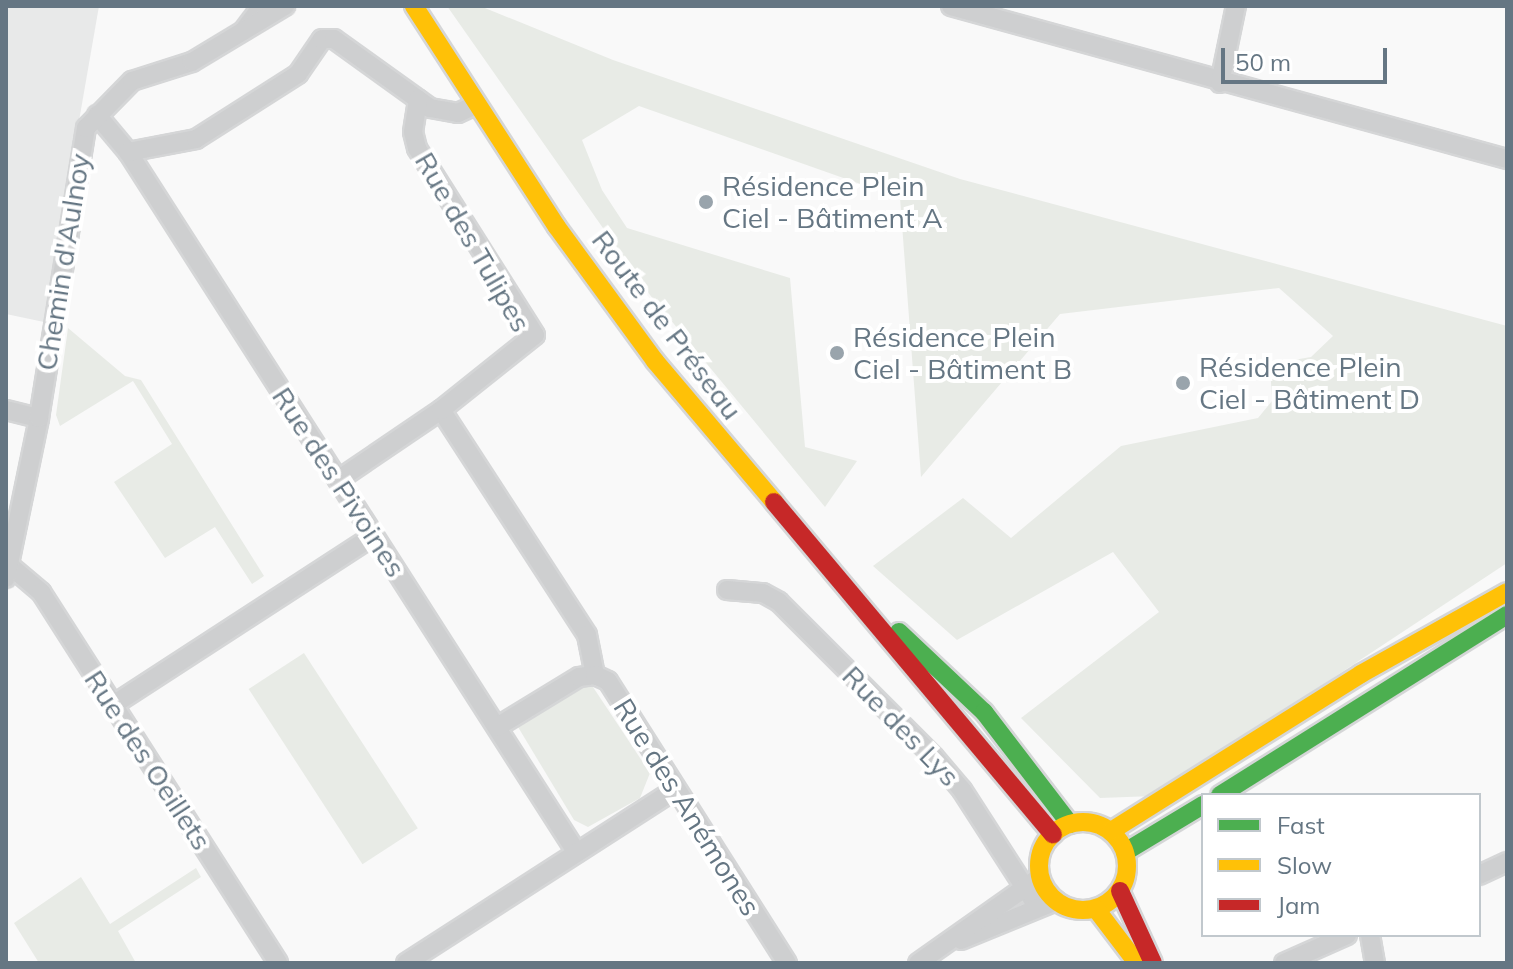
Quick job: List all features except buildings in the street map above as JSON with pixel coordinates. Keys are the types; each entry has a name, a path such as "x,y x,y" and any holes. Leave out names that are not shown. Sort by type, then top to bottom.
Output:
{"main road":[{"name":"Route de Préseau","path":"414,6 557,227 655,361 1053,834"},
{"name":"Route de Préseau","path":"829,567 974,702 1070,824"},
{"path":"1111,831 1361,674 1507,592"},
{"path":"1223,793 1507,615"},
{"path":"1125,852 1201,806"},
{"path":"1070,824 1096,824 1111,831 1125,852 1128,868 1120,891 1096,909 1071,909 1047,904 1033,881 1041,854 1053,834 1070,824"},
{"path":"1120,891 1153,963"},
{"path":"1096,909 1137,963"}],"street":[{"name":"Chemin d'Aulnoy","path":"239,35 262,6"},
{"name":"Chemin d'Aulnoy","path":"8,571 39,418 80,144 97,115 132,81 192,62 285,6"},
{"path":"951,6 1220,83 1507,159"},
{"path":"1220,83 1236,6"},
{"name":"Chemin d'Aulnoy","path":"128,152 196,139 298,74 322,39 334,39 418,99 449,113 477,104"},
{"name":"Rue des Tulipes","path":"338,480 441,410 535,335 417,148 413,132 418,99"},
{"name":"Rue des Pivoines","path":"97,115 128,152 577,853"},
{"path":"6,410 39,418"},
{"name":"Rue des Anémones","path":"441,410 587,635 595,675 611,686 787,963"},
{"path":"113,705 373,536"},
{"name":"Rue des Oeillets","path":"8,571 41,592 278,963"},
{"name":"Rue des Lys","path":"727,590 763,593 779,602 945,769 1033,881"},
{"path":"497,727 574,679 595,675"},
{"path":"406,963 676,789"},
{"path":"1481,874 1507,862"},
{"path":"918,963 1033,881"},
{"path":"940,949 1047,904"},
{"path":"1284,963 1342,937"},
{"path":"1370,937 1375,963"}],"shaded area":[{"path":"6,6 99,6 44,322 6,314"},
{"path":"447,6 480,6 613,60 960,179 1507,326 1507,563 1154,796 1100,798 1021,718 1159,612 1113,552 957,640 873,566 963,498 1011,538 1121,446 1258,418 1272,401 1270,364 1311,357 1333,336 1279,288 1060,314 921,477 900,198 639,106 582,140 602,190 627,228 790,278 805,447 857,461 825,507 650,295"},
{"path":"68,328 125,376 141,380 264,576 252,584 215,527 165,558 114,482 172,444 133,381 60,426 56,415"},
{"path":"304,653 418,828 362,864 249,689"},
{"path":"589,681 650,773 640,798 588,827 574,820 518,727 521,718"},
{"path":"196,868 201,877 118,931 136,963 39,963 14,923 81,877 110,924"}],"traffic: fast":[{"path":"1223,793 1507,615"},
{"path":"899,632 984,712 1070,824"},
{"path":"1125,852 1201,806"}],"traffic: slow":[{"path":"414,6 557,227 655,361 774,502"},
{"path":"1111,831 1361,674 1507,592"},
{"path":"1083,822 1108,829 1120,841 1127,866 1120,891 1108,903 1083,910 1058,903 1046,891 1039,866 1046,841 1058,829 1083,822"},
{"path":"1096,909 1137,963"}],"traffic: jam":[{"path":"774,502 1053,834"},
{"path":"1120,891 1153,963"}],"place":[{"name":"Résidence Plein Ciel - Bâtiment A","path":"706,202"},
{"name":"Résidence Plein Ciel - Bâtiment B","path":"837,353"},
{"name":"Résidence Plein Ciel - Bâtiment D","path":"1183,383"}]}
